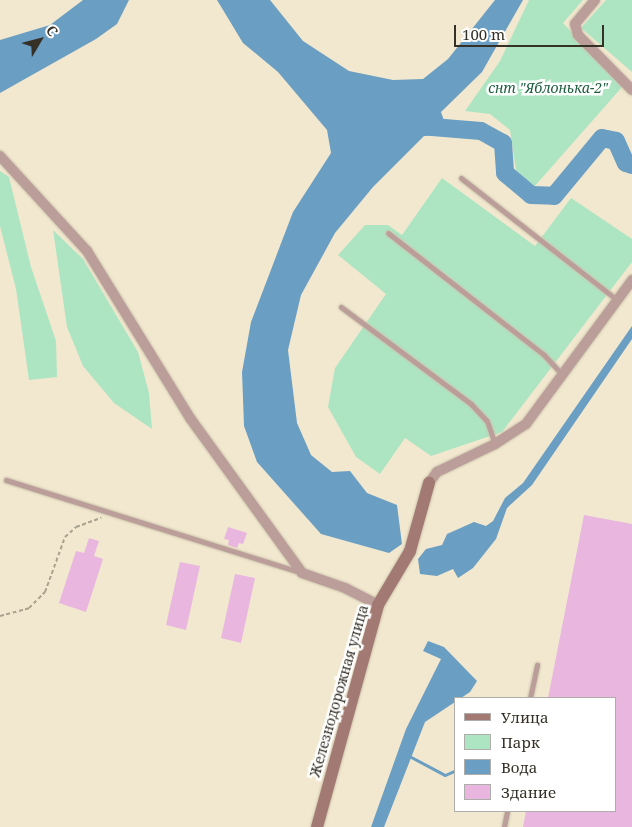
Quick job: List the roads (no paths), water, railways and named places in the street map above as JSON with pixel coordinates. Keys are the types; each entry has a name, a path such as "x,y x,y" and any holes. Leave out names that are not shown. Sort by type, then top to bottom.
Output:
{"street":[{"path":"595,0 575,24 578,35 632,90"},
{"path":"0,156 87,251 190,418 302,573 345,588 378,605"},
{"path":"429,484 437,472 495,444 526,424 632,280"},
{"name":"Железнодорожная улица","path":"317,827 378,605 410,551 429,484"}],"lane":[{"path":"461,178 617,300"},
{"path":"388,233 544,355 562,374"},
{"path":"341,307 471,404 487,421 495,444"},
{"path":"6,480 302,573"},
{"path":"530,697 537,665"},
{"path":"504,827 507,812"}],"water":[{"path":"83,0 129,0 117,24 96,39 0,93 0,40 50,25"},
{"path":"217,0 270,0 303,41 349,71 393,80 423,79 448,59 495,0 523,0 482,72 441,112 449,135 424,136 373,187 335,233 301,295 288,350 297,423 311,455 332,472 350,471 367,493 397,505 402,544 389,553 321,534 257,462 244,426 242,372 251,322 293,212 331,153 327,130 278,72 243,43"},
{"path":"632,326 632,339 532,485 507,508 496,539 473,568 458,578 453,569 437,576 420,574 418,559 426,549 442,545 447,534 474,522 486,526 493,521 505,498 523,483"},
{"path":"428,641 444,647 477,681 470,692 462,697 454,697 454,703 425,722 384,827 371,827 406,729 441,659 423,651"}],"waterway":[{"path":"431,121 432,127 481,131 503,143 505,173 531,195 554,196 602,138 616,141 626,163 632,165"},
{"path":"411,757 445,775 454,771"}],"park label":[{"name":"снт \"Яблонька-2\"","path":"548,88"}]}
